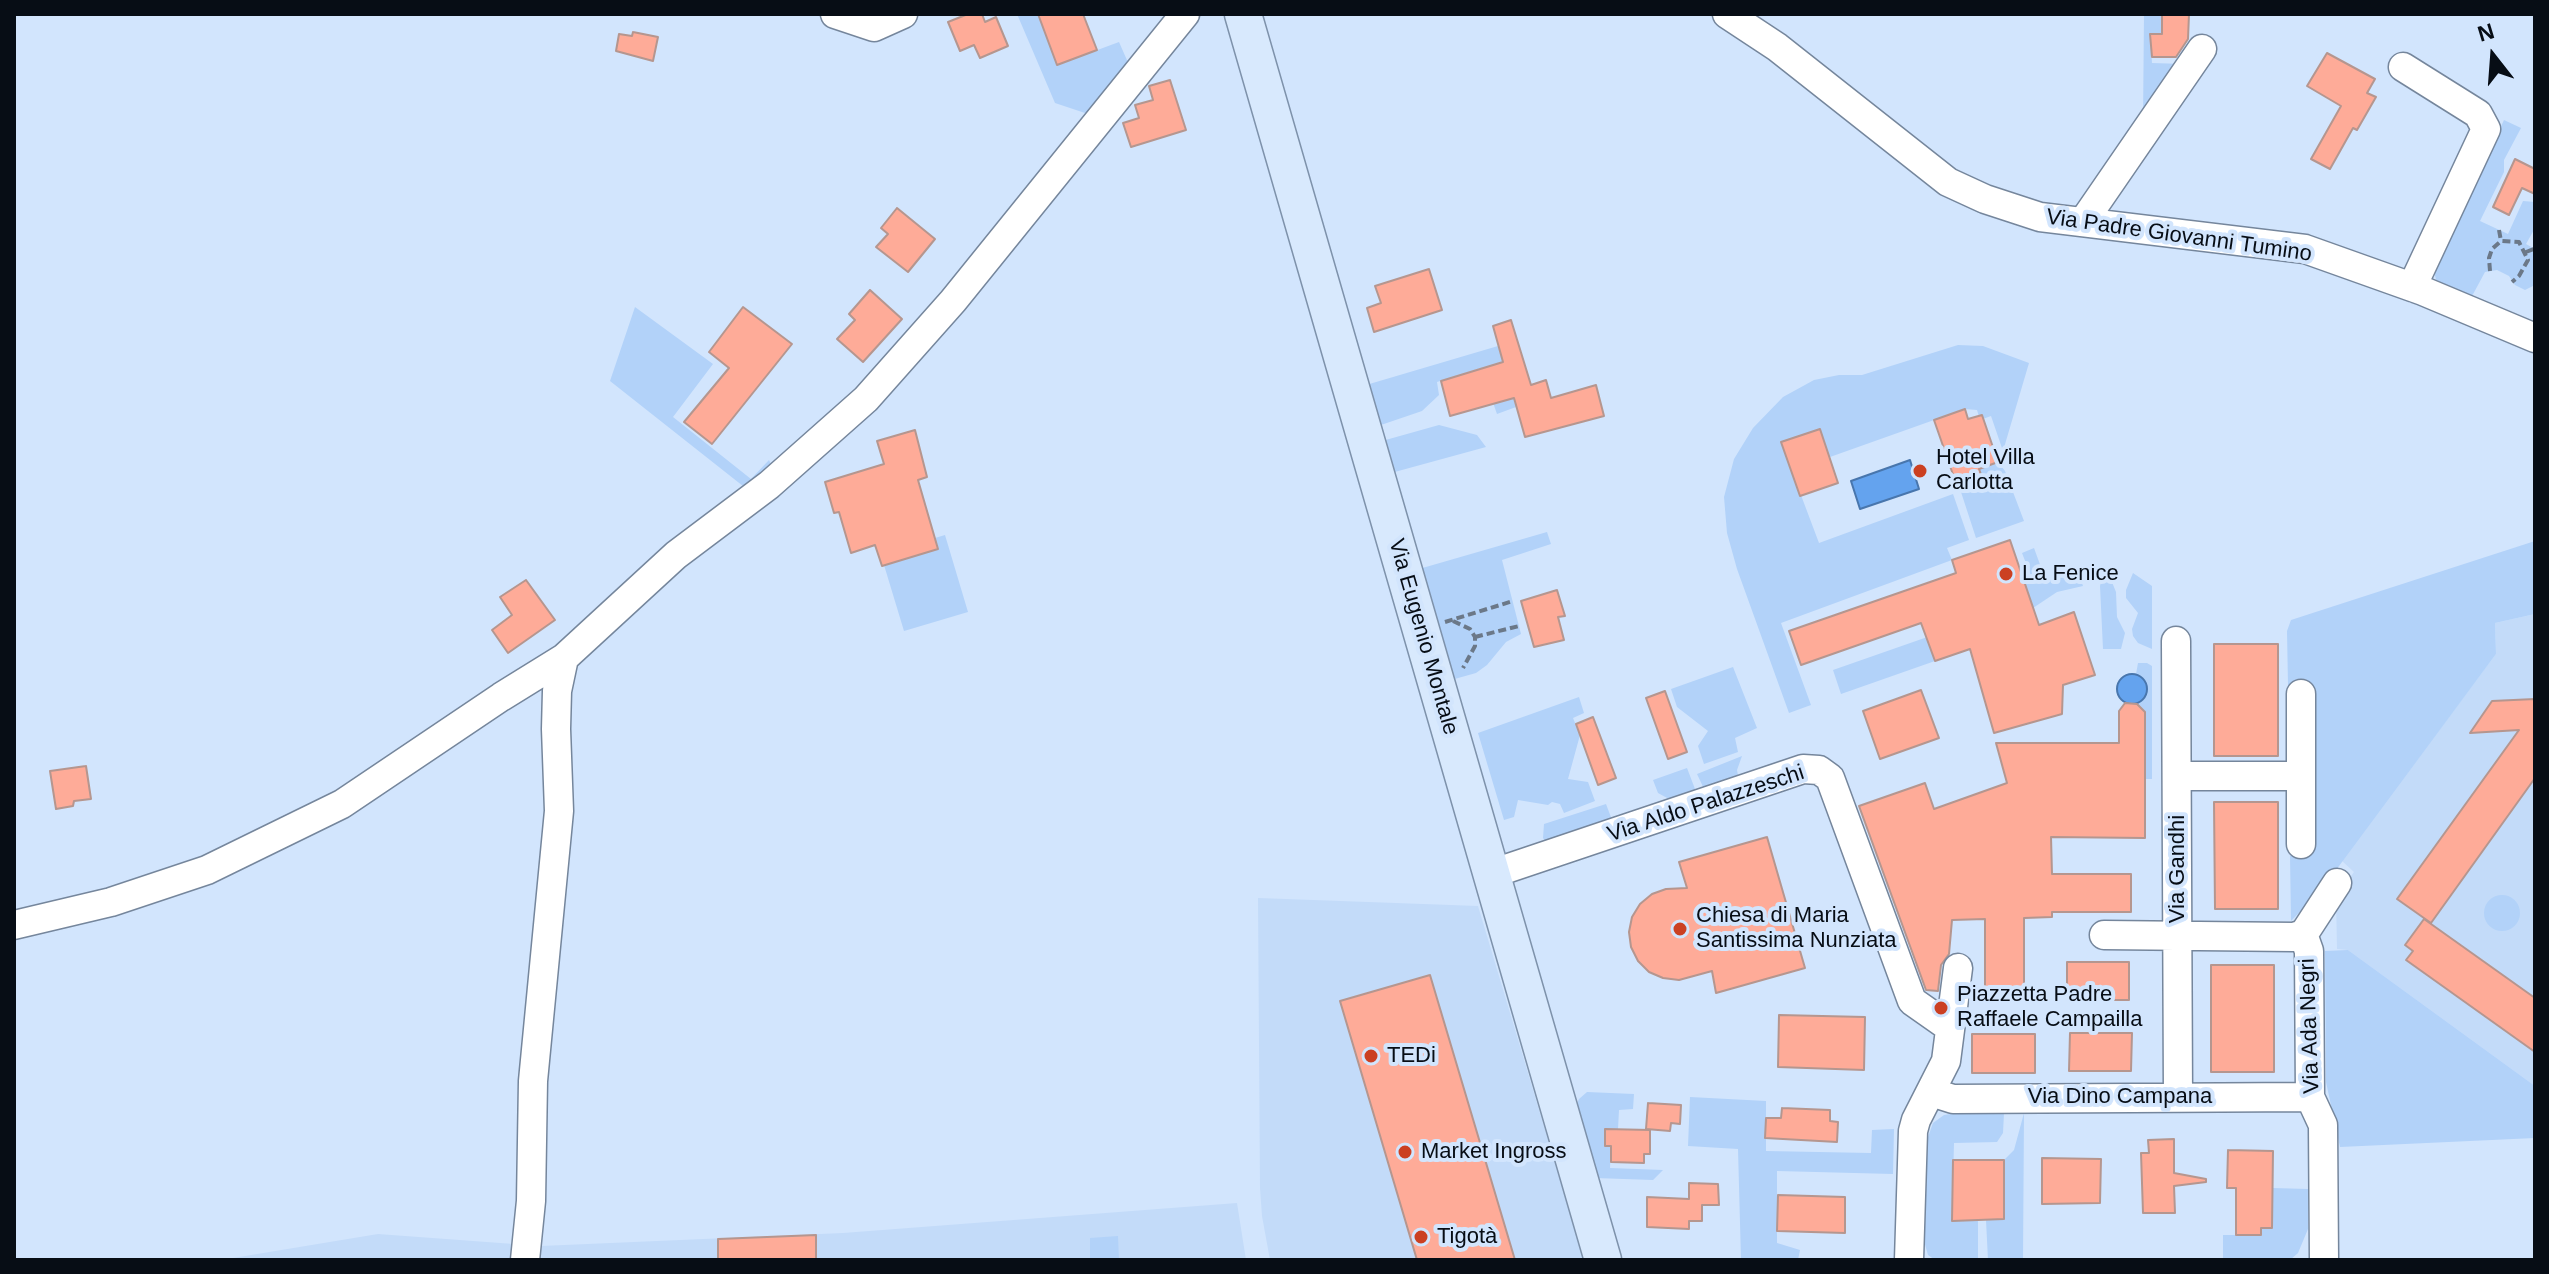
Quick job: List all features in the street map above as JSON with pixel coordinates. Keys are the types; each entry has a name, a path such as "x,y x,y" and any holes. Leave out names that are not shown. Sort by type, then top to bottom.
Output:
{"main road":[{"name":"Via Eugenio Montale","path":"1243,14 1603,1260"}],"street":[{"path":"835,14 874,27 903,14"},
{"path":"14,925 111,902 207,870 342,804 564,658 676,555 769,485 866,399 953,301 1185,14"},
{"name":"Via Padre Giovanni Tumino","path":"1727,14 1777,47 1948,182 1985,199 2040,217 2305,249 2412,287 2535,338"},
{"path":"2083,222 2202,49"},
{"path":"2403,67 2478,114 2486,129 2412,287"},
{"name":"Via Gandhi","path":"2176,641 2178,1097"},
{"path":"525,1260 531,1201 533,1081 559,811 557,691 564,658"},
{"path":"2301,694 2301,844"},
{"name":"Via Aldo Palazzeschi","path":"1491,874 1803,769 1819,770 1830,778 1912,1001 1949,1027"},
{"path":"2177,776 2301,776"},
{"path":"2104,935 2294,937 2303,934 2337,883"},
{"name":"Via Ada Negri","path":"2303,934 2309,951 2310,1097 2323,1125 2324,1260"},
{"path":"1909,1260 1913,1131 1946,1061 1958,968"},
{"name":"Via Dino Campana","path":"1931,1092 1953,1099 2310,1097"}],"path":[{"path":"2499,230 2501,241"},
{"path":"2490,271 2492,249 2501,241 2519,242 2528,260 2526,268 2512,282"},
{"path":"2526,252 2534,249"},
{"path":"1435,625 1513,601"},
{"path":"1450,620 1470,629 1475,637 1475,646 1461,671 1465,676"},
{"path":"1475,637 1519,626"}],"shaded area":[{"path":"1017,14 1038,14 1057,65 1119,42 1130,67 1091,115 1055,103"},
{"path":"2144,14 2162,14 2162,34 2150,34 2152,63 2184,64 2143,121"},
{"path":"2504,120 2521,128 2504,160 2504,172 2480,221 2508,234 2523,201 2535,202 2535,228 2526,244 2535,249 2535,285 2525,290 2497,270 2485,272 2471,298 2437,283 2433,268"},
{"path":"635,307 713,364 673,417 751,479 769,460 772,466 748,490 610,381"},
{"path":"1958,345 1983,346 2029,363 2003,451 1991,416 1980,420 1977,410 1965,409 1830,457 1819,429 1781,442 1819,543 1953,494 1969,540 1947,548 1952,560 1781,623 1811,705 1789,713 1727,533 1724,497 1734,459 1753,428 1783,397 1814,380 1862,375"},
{"path":"1498,346 1516,407 1497,414 1481,368 1437,382 1439,395 1422,411 1378,426 1366,385"},
{"path":"1439,425 1477,435 1486,447 1391,473 1382,441"},
{"path":"1998,462 2005,471 2024,521 1976,538 1961,492 1980,485 1983,480 1979,469"},
{"path":"1547,532 1551,544 1502,560 1521,634 1506,642 1476,673 1451,680 1419,569"},
{"path":"945,535 968,612 904,631 884,565 938,549 935,538"},
{"path":"2535,541 2535,614 2495,623 2496,654 2322,889 2291,921 2290,856 2308,855 2313,686 2288,685 2287,631 2291,620"},
{"path":"2034,548 2046,581 2078,571 2083,586 2057,592 2033,608 2024,580 2031,576 2022,553"},
{"path":"2105,565 2116,592 2117,617 2125,633 2121,649 2103,649 2100,586"},
{"path":"2133,573 2152,586 2152,649 2138,643 2133,636 2132,629 2138,613 2126,598 2126,590"},
{"path":"2535,614 2535,1086 2348,950 2337,949 2336,897 2354,872 2341,860 2496,654 2495,623"},
{"path":"1956,627 1935,661 1841,694 1833,670"},
{"path":"2138,663 2152,666 2152,779 2146,779 2145,712 2137,704 2144,699 2143,678 2136,674"},
{"path":"1733,667 1757,728 1735,738 1738,752 1704,764 1698,746 1708,731 1677,707 1671,689"},
{"path":"1579,697 1584,713 1573,718 1580,735 1568,779 1588,782 1595,801 1564,813 1560,804 1518,800 1514,817 1504,820 1478,733"},
{"path":"1742,756 1737,770 1739,781 1706,793 1697,774"},
{"path":"1687,768 1695,796 1680,802 1658,793 1653,780"},
{"path":"1606,804 1612,820 1548,845 1543,838 1544,824"},
{"path":"2502,895 2515,900 2520,913 2515,926 2502,931 2489,926 2484,913 2489,900"},
{"path":"1258,898 1478,906 1584,1260 1270,1260 1260,1188"},
{"path":"2348,950 2535,1086 2535,1138 2340,1147 2326,1082 2325,951"},
{"path":"1587,1092 1634,1094 1633,1109 1619,1110 1618,1129 1605,1129 1605,1146 1611,1146 1610,1168 1663,1170 1653,1180 1595,1178 1575,1108"},
{"path":"1690,1097 1766,1101 1766,1151 1871,1153 1872,1130 1894,1129 1893,1174 1777,1171 1777,1243 1800,1250 1798,1260 1741,1260 1738,1149 1688,1146"},
{"path":"2004,1113 2003,1133 1997,1142 1954,1143 1952,1220 1978,1220 1978,1260 1935,1260 1928,1255 1924,1241 1927,1140 1933,1123 1944,1115"},
{"path":"2024,1113 2023,1260 1988,1260 1986,1220 2004,1219 2004,1160 2014,1150"},
{"path":"2273,1188 2308,1189 2308,1229 2298,1253 2290,1260 2223,1260 2223,1235 2260,1235 2261,1228 2272,1227"},
{"path":"1237,1203 1246,1260 221,1260 378,1234 541,1246 843,1233"},
{"path":"1118,1236 1119,1260 1090,1260 1090,1238"}],"water":[{"path":"1910,460 1919,489 1860,509 1851,481"},
{"path":"2132,674 2143,678 2147,689 2143,700 2132,704 2121,700 2117,689 2121,678"}],"building":[{"path":"968,14 982,14 985,22 996,17 1008,46 980,58 974,45 960,51 948,22"},
{"path":"1038,14 1083,14 1097,50 1057,65"},
{"path":"2162,14 2189,14 2188,39 2176,57 2152,57 2150,34 2162,34"},
{"path":"633,32 658,37 653,61 616,51 619,34 632,36"},
{"path":"2327,53 2375,79 2367,93 2376,97 2357,130 2353,128 2330,169 2311,159 2341,106 2307,86"},
{"path":"1170,80 1186,130 1131,147 1123,123 1139,118 1135,105 1153,100 1149,86"},
{"path":"2515,159 2535,169 2535,194 2522,188 2509,215 2493,207"},
{"path":"897,208 935,239 908,272 876,247 888,234 881,228"},
{"path":"1429,269 1442,310 1374,332 1367,308 1381,303 1375,286"},
{"path":"870,290 902,319 863,362 837,339 855,320 849,314"},
{"path":"743,307 792,344 712,444 684,422 729,368 709,352"},
{"path":"1511,320 1531,385 1546,380 1551,398 1596,385 1604,416 1525,437 1514,398 1450,416 1441,381 1503,362 1493,326"},
{"path":"1965,409 1968,419 1982,415 1998,462 1979,469 1983,480 1958,489 1934,420"},
{"path":"1820,429 1838,483 1800,496 1781,442"},
{"path":"915,430 927,477 918,480 938,549 882,566 875,545 851,553 839,512 834,513 825,482 884,464 877,441"},
{"path":"2010,540 2039,625 2074,612 2095,675 2063,685 2062,714 1994,733 1970,649 1935,661 1921,623 1801,665 1789,631 1956,573 1952,560"},
{"path":"526,580 555,620 508,653 492,630 512,615 500,597"},
{"path":"1557,590 1565,616 1558,617 1564,640 1534,647 1521,601"},
{"path":"2214,644 2278,644 2278,756 2214,756"},
{"path":"1921,690 1939,738 1880,759 1863,711"},
{"path":"1665,691 1687,752 1668,759 1646,698"},
{"path":"2535,699 2535,778 2431,923 2397,899 2519,730 2470,733 2492,701"},
{"path":"2125,703 2137,704 2145,712 2145,838 2051,837 2052,874 2131,874 2131,912 2052,912 2052,917 2024,918 2024,996 1985,997 1985,919 1952,920 1949,954 1941,965 1938,991 1926,990 1859,806 1925,783 1934,809 2007,783 1996,743 2119,743 2119,711"},
{"path":"1593,717 1616,778 1598,785 1576,724"},
{"path":"86,766 91,799 74,801 73,806 56,809 50,771"},
{"path":"2214,802 2278,802 2278,909 2215,909"},
{"path":"1767,837 1805,968 1716,993 1712,971 1679,980 1649,972 1638,961 1631,947 1629,932 1632,917 1640,904 1652,894 1666,889 1687,888 1679,862"},
{"path":"2424,919 2535,998 2535,1052 2406,960 2413,951 2405,945"},
{"path":"2067,962 2129,962 2129,1000 2067,1000"},
{"path":"2211,965 2274,965 2274,1072 2211,1072"},
{"path":"1430,975 1515,1260 1417,1260 1340,1001"},
{"path":"1779,1015 1865,1017 1864,1070 1778,1067"},
{"path":"2070,1033 2132,1033 2131,1071 2069,1071"},
{"path":"1972,1034 2035,1034 2035,1073 1972,1073"},
{"path":"1648,1103 1681,1105 1680,1124 1671,1123 1670,1131 1646,1129"},
{"path":"1782,1108 1830,1110 1830,1121 1838,1122 1837,1142 1765,1138 1766,1118 1781,1118"},
{"path":"1605,1129 1650,1130 1650,1154 1644,1154 1644,1163 1611,1162 1611,1146 1605,1146"},
{"path":"2174,1139 2174,1173 2206,1179 2206,1182 2174,1186 2175,1213 2143,1213 2141,1153 2149,1153 2148,1140"},
{"path":"2228,1150 2273,1151 2272,1228 2261,1228 2261,1235 2236,1235 2236,1188 2227,1188"},
{"path":"2042,1158 2101,1159 2100,1203 2042,1204"},
{"path":"1953,1160 2004,1160 2004,1219 1952,1221"},
{"path":"1689,1183 1718,1184 1719,1205 1702,1205 1702,1221 1689,1221 1689,1229 1647,1227 1647,1197 1689,1199"},
{"path":"1778,1195 1845,1197 1845,1233 1777,1231"},
{"path":"816,1235 816,1260 718,1260 718,1239"}],"place":[{"name":"Hotel Villa Carlotta","path":"1920,471"},
{"name":"La Fenice","path":"2006,574"},
{"name":"Chiesa di Maria Santissima Nunziata","path":"1680,929"},
{"name":"Piazzetta Padre Raffaele Campailla","path":"1941,1008"},
{"name":"TEDi","path":"1371,1056"},
{"name":"Market Ingross","path":"1405,1152"},
{"name":"Tigotà","path":"1421,1237"}]}
